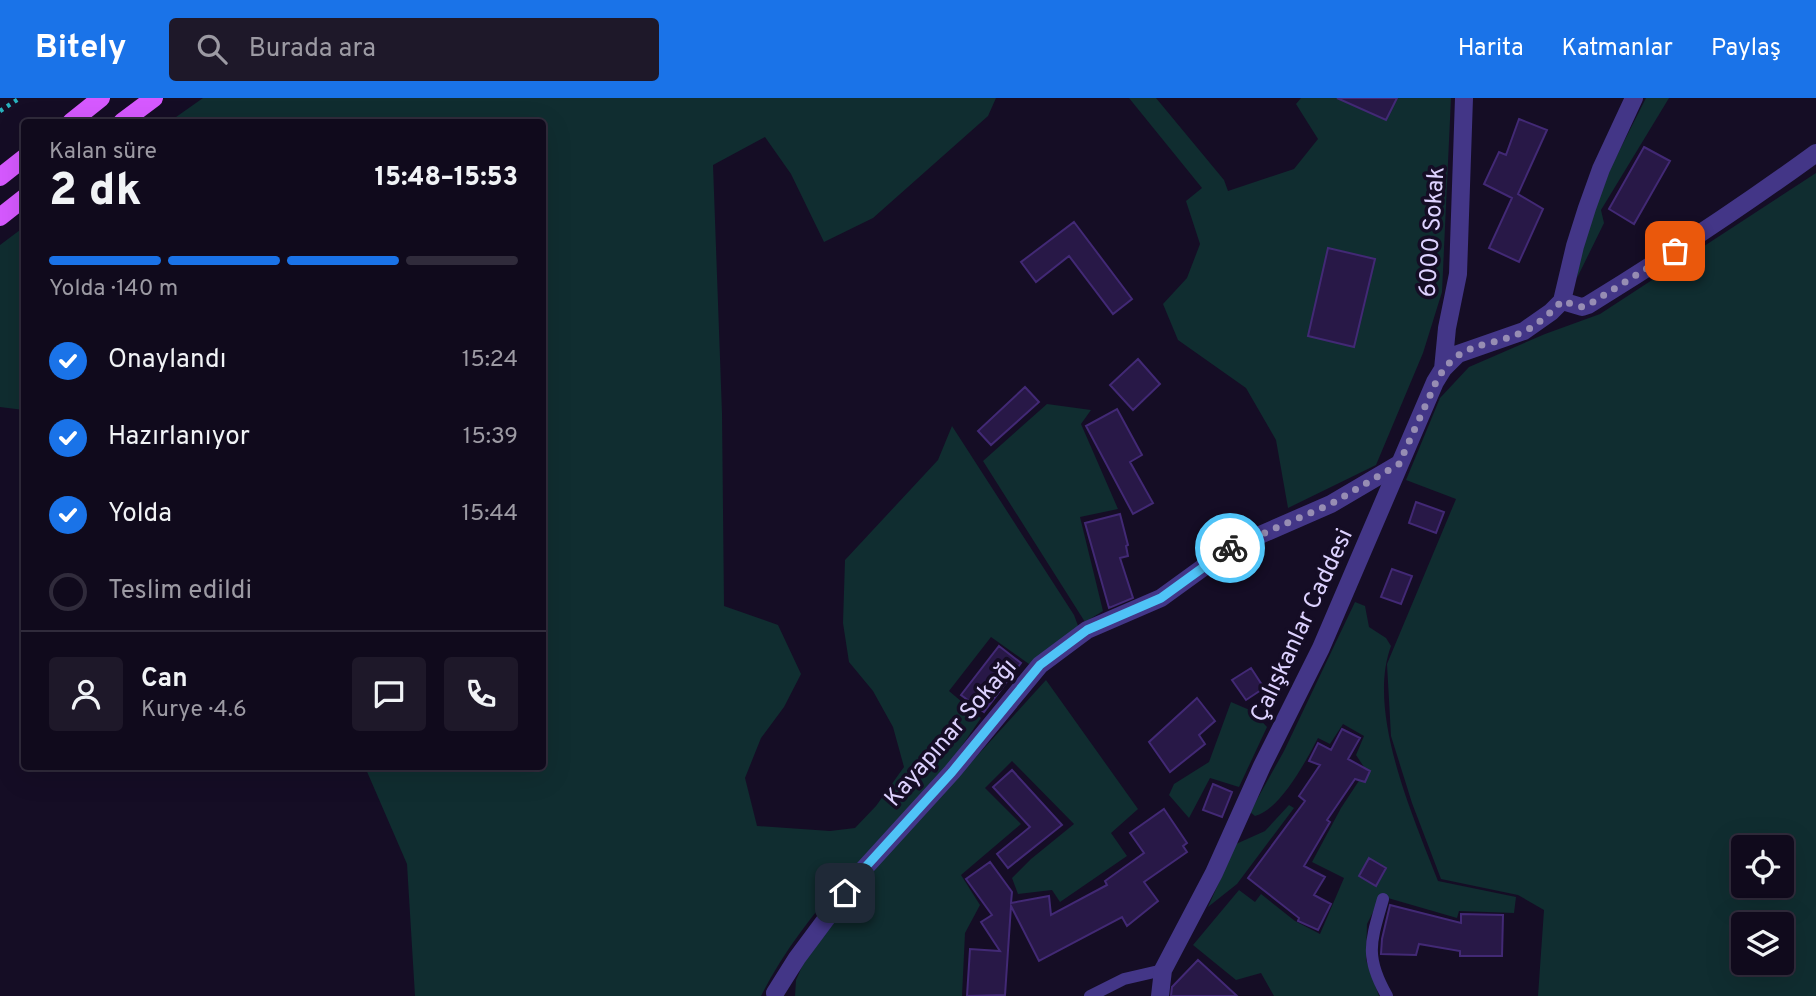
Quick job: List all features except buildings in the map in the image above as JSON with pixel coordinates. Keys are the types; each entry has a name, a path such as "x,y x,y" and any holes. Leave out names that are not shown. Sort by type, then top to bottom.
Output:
{"main road":[{"path":"75,119 101,98"},
{"path":"126,119 154,98"},
{"path":"0,177 21,160"},
{"path":"0,218 21,200"}],"street":[{"name":"6000 Sokak","path":"1443,369 1447,328 1458,274 1464,98"},
{"path":"1634,98 1601,169 1587,208 1562,301 1582,307 1588,305 1757,197 1816,153"},
{"name":"Çalışkanlar Caddesi","path":"1160,996 1163,971 1214,873 1262,765 1321,648 1426,402 1443,369 1458,354 1524,331 1552,312 1562,301"},
{"name":"Kayapınar Sokağı","path":"775,993 797,958 861,872 952,772 1040,665 1087,630 1161,598 1230,548 1331,504 1399,464"}],"lane":[{"path":"1383,899 1372,937 1371,961 1387,996"},
{"path":"1090,996 1124,979 1163,971"}],"path":[{"path":"0,111 20,98"}],"green space":[{"path":"203,98 996,98 988,116 873,218 824,242 791,174 765,137 713,165 722,413 724,606 778,625 801,674 784,707 761,738 745,778 757,826 830,831 855,828 876,806 904,767 893,727 873,691 849,662 843,623 845,560 938,460 952,426 1074,615 1080,631 1029,664 991,637 949,691 981,718 948,764 821,906 779,964 761,996 415,996 407,864 366,770 546,770 546,119 173,119"},
{"path":"1129,98 1156,98 1224,180 1228,191 1294,169 1318,139 1296,104 1301,98 1451,98 1442,292 1423,353 1376,465 1288,508 1276,440 1246,388 1178,340 1163,304 1187,278 1200,244 1186,201 1202,188"},
{"path":"1646,98 1669,98 1601,210 1604,223 1577,278 1581,245 1611,167"},
{"path":"1816,173 1816,996 1538,996 1544,910 1518,895 1441,879 1412,803 1391,736 1387,664 1456,499 1406,480 1440,398 1469,367 1600,314"},
{"path":"21,229 21,410 0,407 0,245"},
{"path":"1047,404 1091,410 1081,424 1118,509 1080,517 1103,611 1085,622 983,461"},
{"path":"1355,602 1365,606 1369,627 1386,638 1391,646 1385,673 1384,702 1389,733 1406,797 1438,881 1516,897 1514,913 1459,911 1457,918 1381,896 1367,924 1366,960 1379,996 1274,996 1261,973 1236,980 1193,945 1239,890 1255,902 1261,894 1295,921 1320,934 1344,878 1312,862 1341,808 1366,770 1356,755 1364,736 1343,724 1330,744 1318,738 1299,771 1274,805 1255,816 1250,812 1284,751"},
{"path":"1046,680 1138,809 1111,833 1127,856 1060,902 1052,890 1018,894 1012,878 1074,824 1012,761 985,788 1021,824 961,875 980,905 965,933 962,996 795,996 796,980 805,960 868,876"},
{"path":"1231,702 1252,711 1267,727 1239,787 1210,778 1189,818 1169,795 1174,784 1209,762"},
{"path":"1289,805 1294,808 1237,884 1208,907 1236,844 1265,831"}],"way so far":[{"path":"1230,548 1331,504 1399,464 1436,382 1443,369 1458,354 1524,331 1552,312 1562,301 1575,306 1588,305 1675,251"}],"route":[{"path":"845,893 952,772 1040,665 1087,630 1161,598 1230,548"}]}
